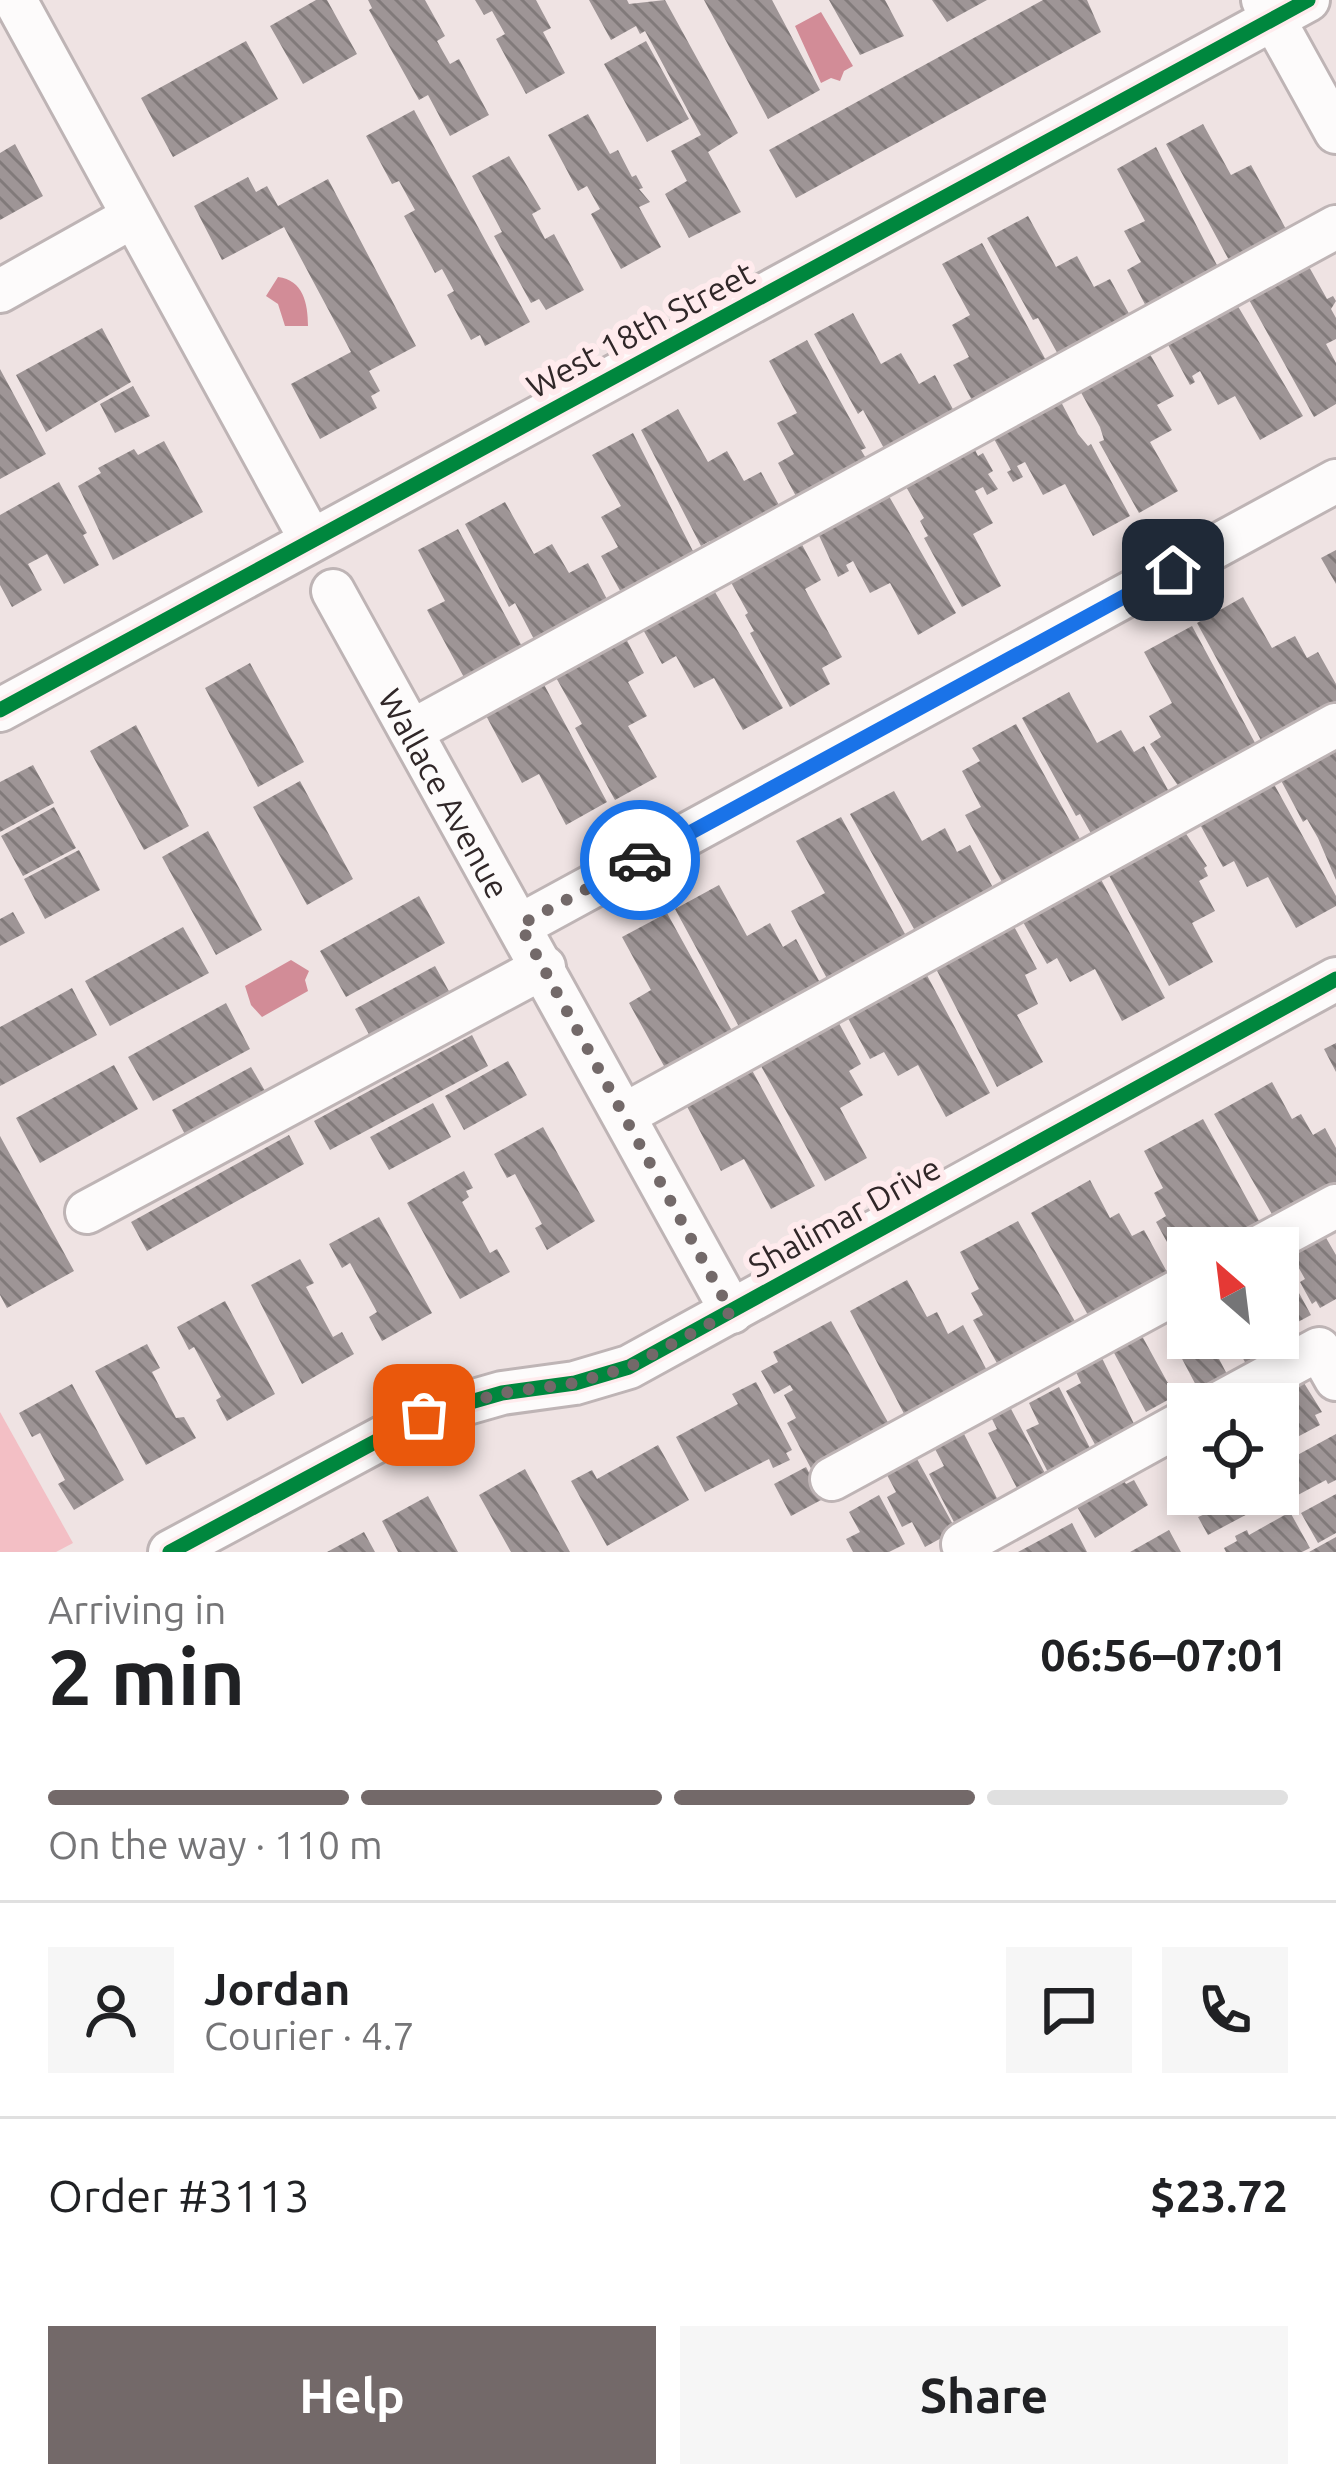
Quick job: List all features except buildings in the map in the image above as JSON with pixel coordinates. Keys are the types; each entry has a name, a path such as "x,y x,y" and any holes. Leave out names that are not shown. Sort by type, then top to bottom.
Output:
{"street":[{"path":"15,0 311,540"},
{"path":"1282,6 1336,132"},
{"name":"West 18th Street","path":"0,710 1282,6"},
{"path":"0,290 132,218"},
{"path":"412,731 1336,227"},
{"path":"520,925 1336,481"},
{"name":"Wallace Avenue","path":"333,591 731,1312"},
{"path":"624,1114 1336,725"},
{"path":"87,1212 544,967"},
{"name":"Shalimar Drive","path":"170,1552 424,1415 502,1393 575,1383 629,1367 1336,979"},
{"path":"1297,1227 1336,1206"},
{"path":"832,1479 1167,1297"},
{"path":"1257,1383 1319,1349 1336,1379"},
{"path":"968,1552 963,1544 1167,1432"}],"shaded area":[{"path":"821,12 853,66 840,81 831,78 821,83 795,26"},
{"path":"278,277 293,283 302,294 308,326 285,326 278,304 266,296"},
{"path":"291,960 309,971 308,991 262,1017 251,1005 245,986"},
{"path":"0,1412 73,1543 56,1552 0,1552"}],"cycle path":[{"path":"0,710 1308,0"},
{"path":"170,1552 425,1415 502,1393 575,1383 629,1367 1336,979"}],"way so far":[{"path":"424,1415 502,1393 575,1383 629,1367 731,1312 520,925 640,860"}],"route":[{"path":"640,860 1173,570"}]}
